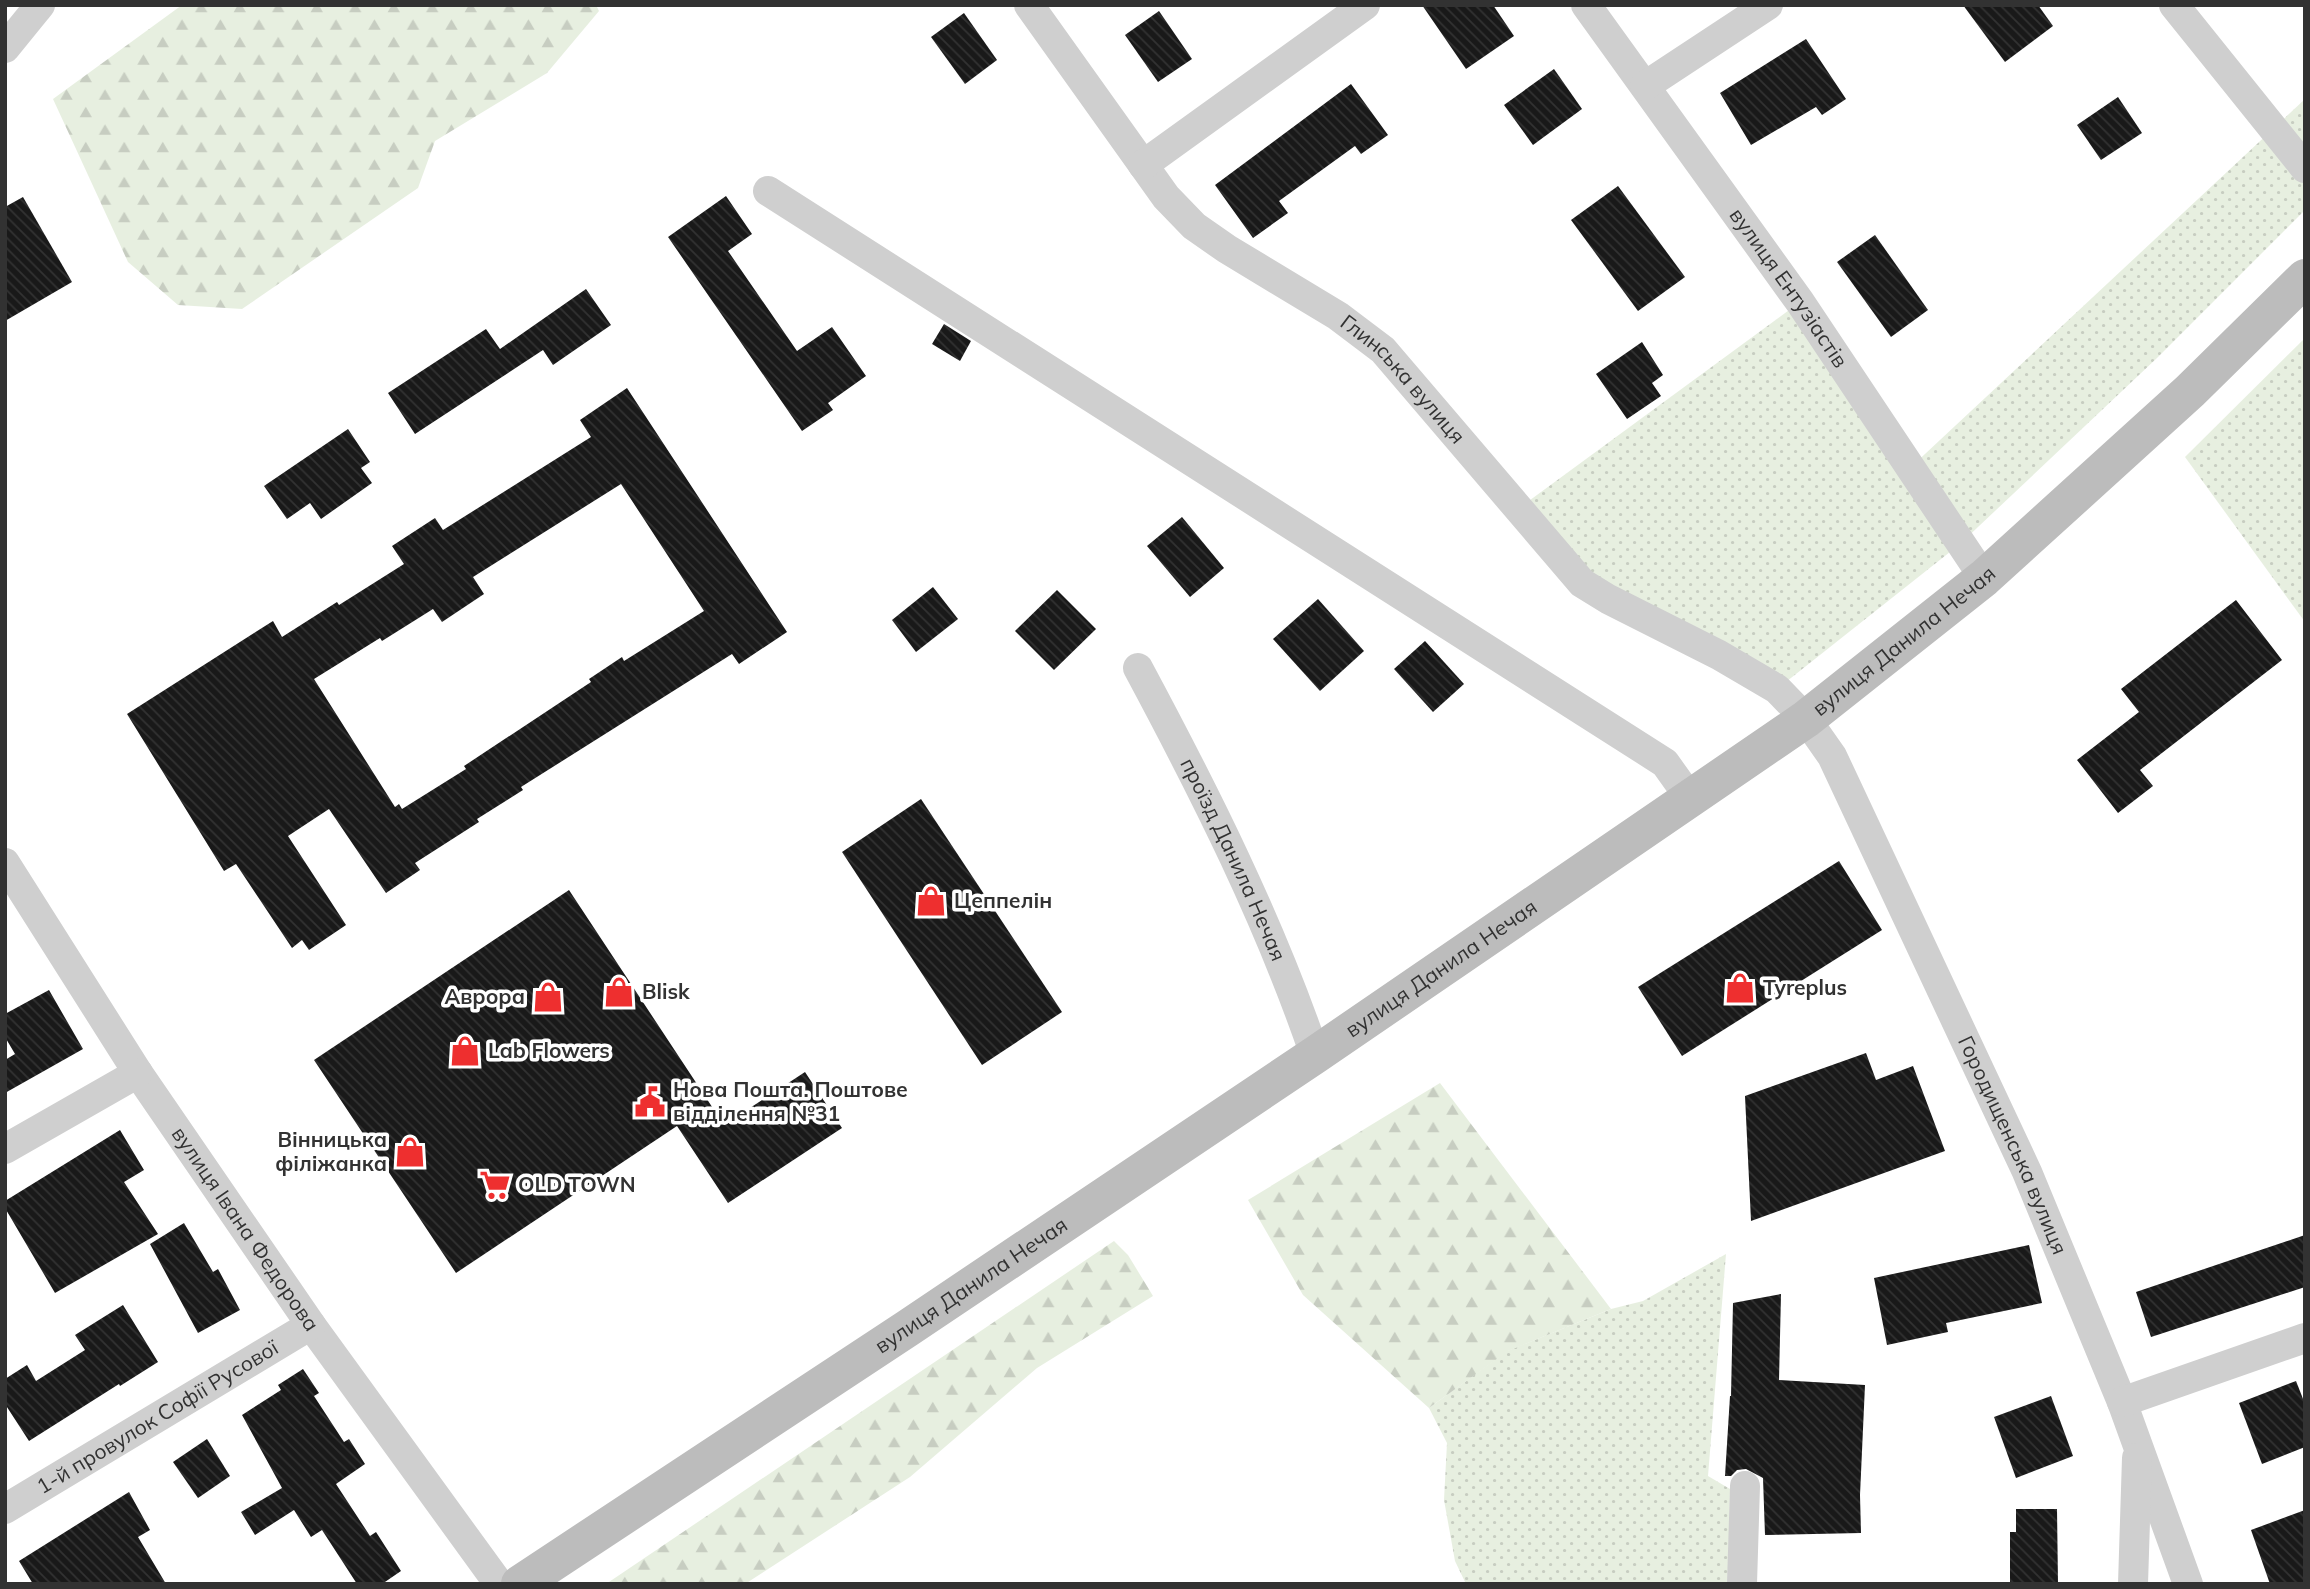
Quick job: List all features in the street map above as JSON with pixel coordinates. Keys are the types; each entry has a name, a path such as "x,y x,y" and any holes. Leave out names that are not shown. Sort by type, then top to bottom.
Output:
{"main road":[{"name":"вулиця Данила Нечая","path":"520,1584 1314,1055 1806,719 1984,578 2190,391 2305,278"}],"street":[{"path":"5,48 40,5"},
{"name":"Глинська вулиця","path":"1029,5 1166,197 1194,226 1338,316 1382,350 1583,583 1777,689 1806,719"},
{"path":"1143,165 1365,5"},
{"name":"вулиця Ентузіастів","path":"1586,5 1800,302 1984,578"},
{"path":"1645,86 1768,5"},
{"path":"2174,5 2305,168"},
{"path":"768,191 1665,763 1690,798"},
{"name":"проїзд Данила Нечая","path":"1138,668 1200,785 1270,938 1300,1011 1314,1055"},
{"name":"Городищенська вулиця","path":"1806,719 1832,756 2027,1171 2138,1443 2188,1584"},
{"name":"вулиця Івана Федорова","path":"5,863 138,1073 311,1325 499,1584"},
{"path":"5,1149 138,1073"},
{"name":"1-й провулок Софії Русової","path":"5,1508 311,1325"},
{"path":"2122,1402 2305,1338"},
{"path":"2133,1584 2138,1443"},
{"path":"1742,1584 1745,1486"}],"green space":[{"path":"182,5 596,5 599,11 547,73 435,141 418,188 242,309 178,305 128,262 53,99"},
{"path":"2305,99 2305,210 2157,358 1960,544 1777,689 1608,599 1518,509 1800,302 1910,468"},
{"path":"2305,338 2305,622 2185,457"},
{"path":"1440,1083 1611,1309 1508,1351 1429,1408 1303,1295 1248,1200"},
{"path":"1114,1241 1128,1255 1153,1296 1037,1368 910,1477 745,1584 606,1584"},
{"path":"1726,1254 1708,1476 1730,1489 1728,1584 1466,1584 1455,1561 1444,1500 1447,1443 1429,1408 1507,1351 1611,1309 1643,1301"}],"building":[{"path":"1422,5 1493,5 1514,36 1466,69"},
{"path":"1963,5 2038,5 2053,26 2005,62"},
{"path":"1159,11 1192,59 1158,82 1125,35"},
{"path":"964,13 997,60 965,84 931,37"},
{"path":"1806,39 1846,99 1822,115 1816,107 1751,145 1720,93"},
{"path":"1554,69 1582,109 1533,145 1504,105"},
{"path":"1351,84 1388,135 1361,154 1355,146 1279,201 1288,213 1253,238 1215,185"},
{"path":"2118,97 2142,133 2101,160 2077,125"},
{"path":"1618,186 1685,277 1638,311 1571,220"},
{"path":"726,196 752,234 728,251 797,351 832,327 866,376 828,403 833,410 802,431 668,237"},
{"path":"23,197 72,282 5,321 5,207"},
{"path":"1875,235 1928,310 1891,337 1837,262"},
{"path":"586,289 611,325 553,365 543,350 415,434 388,393 486,329 500,349"},
{"path":"944,324 971,341 960,361 932,344"},
{"path":"1642,342 1663,375 1652,383 1661,396 1627,419 1596,374"},
{"path":"627,388 787,632 739,664 732,654 521,787 523,790 477,819 479,822 415,863 420,870 386,893 329,809 288,836 346,925 309,950 302,940 292,948 236,864 224,871 127,714 273,621 282,637 404,564 392,546 435,518 443,530 591,437 580,420","holes":["621,484 704,611 624,661 622,657 589,679 591,682 464,766 466,769 402,809 399,804 395,807 314,679 433,609 442,622 484,594 473,577"]},
{"path":"348,429 370,462 361,468 372,483 321,519 310,503 287,519 264,486"},
{"path":"1182,517 1224,568 1190,597 1147,546"},
{"path":"933,587 958,619 916,652 892,620"},
{"path":"1057,590 1096,629 1054,670 1015,631"},
{"path":"1318,599 1364,651 1320,691 1273,639"},
{"path":"2236,600 2282,660 2140,770 2153,786 2118,813 2077,760 2139,712 2121,689"},
{"path":"1425,641 1464,684 1433,712 1394,669"},
{"name":"Цеппелін","path":"921,799 1062,1012 982,1065 842,852"},
{"path":"1839,861 1882,930 1682,1056 1638,987"},
{"path":"569,890 724,1125 805,1072 842,1128 728,1203 677,1126 456,1273 314,1060"},
{"path":"49,990 83,1049 5,1093 5,1060 15,1054 5,1037 5,1014"},
{"path":"1866,1053 1876,1080 1913,1066 1945,1151 1751,1221 1745,1096"},
{"path":"120,1130 144,1170 124,1182 158,1234 55,1293 5,1208 5,1201"},
{"path":"184,1223 213,1272 218,1269 240,1310 198,1333 150,1244"},
{"path":"2305,1235 2305,1287 2151,1337 2136,1292"},
{"path":"2029,1245 2042,1303 1946,1323 1948,1332 1887,1345 1874,1278"},
{"path":"1781,1294 1779,1380 1865,1385 1861,1533 1765,1535 1763,1478 1746,1469 1725,1476 1731,1396 1733,1303"},
{"path":"123,1305 158,1362 29,1441 5,1404 5,1379 27,1365 36,1381 85,1350 75,1335"},
{"path":"303,1369 319,1393 314,1396 344,1442 349,1439 365,1464 336,1484 370,1536 376,1532 401,1571 382,1584 357,1584 322,1530 311,1537 294,1510 255,1535 241,1512 282,1488 242,1415 281,1390 278,1385"},
{"path":"2296,1381 2305,1404 2305,1447 2262,1464 2239,1403"},
{"path":"2051,1396 2073,1456 2016,1478 1994,1417"},
{"path":"207,1439 230,1476 198,1498 173,1462"},
{"path":"129,1492 150,1530 138,1537 166,1584 33,1584 19,1561"},
{"path":"2016,1509 2057,1509 2058,1584 2010,1584 2010,1532 2016,1532"},
{"path":"2305,1510 2305,1584 2270,1584 2251,1530"}],"place":[{"name":"Цеппелін","path":"931,901"},
{"name":"Tyreplus","path":"1740,988"},
{"name":"Blisk","path":"619,992"},
{"name":"Аврора","path":"548,997"},
{"name":"Lab Flowers","path":"465,1051"},
{"name":"Нова Пошта. Поштове відділення №31","path":"650,1102"},
{"name":"Вінницька філіжанка","path":"410,1152"},
{"name":"OLD TOWN","path":"495,1185"}]}
